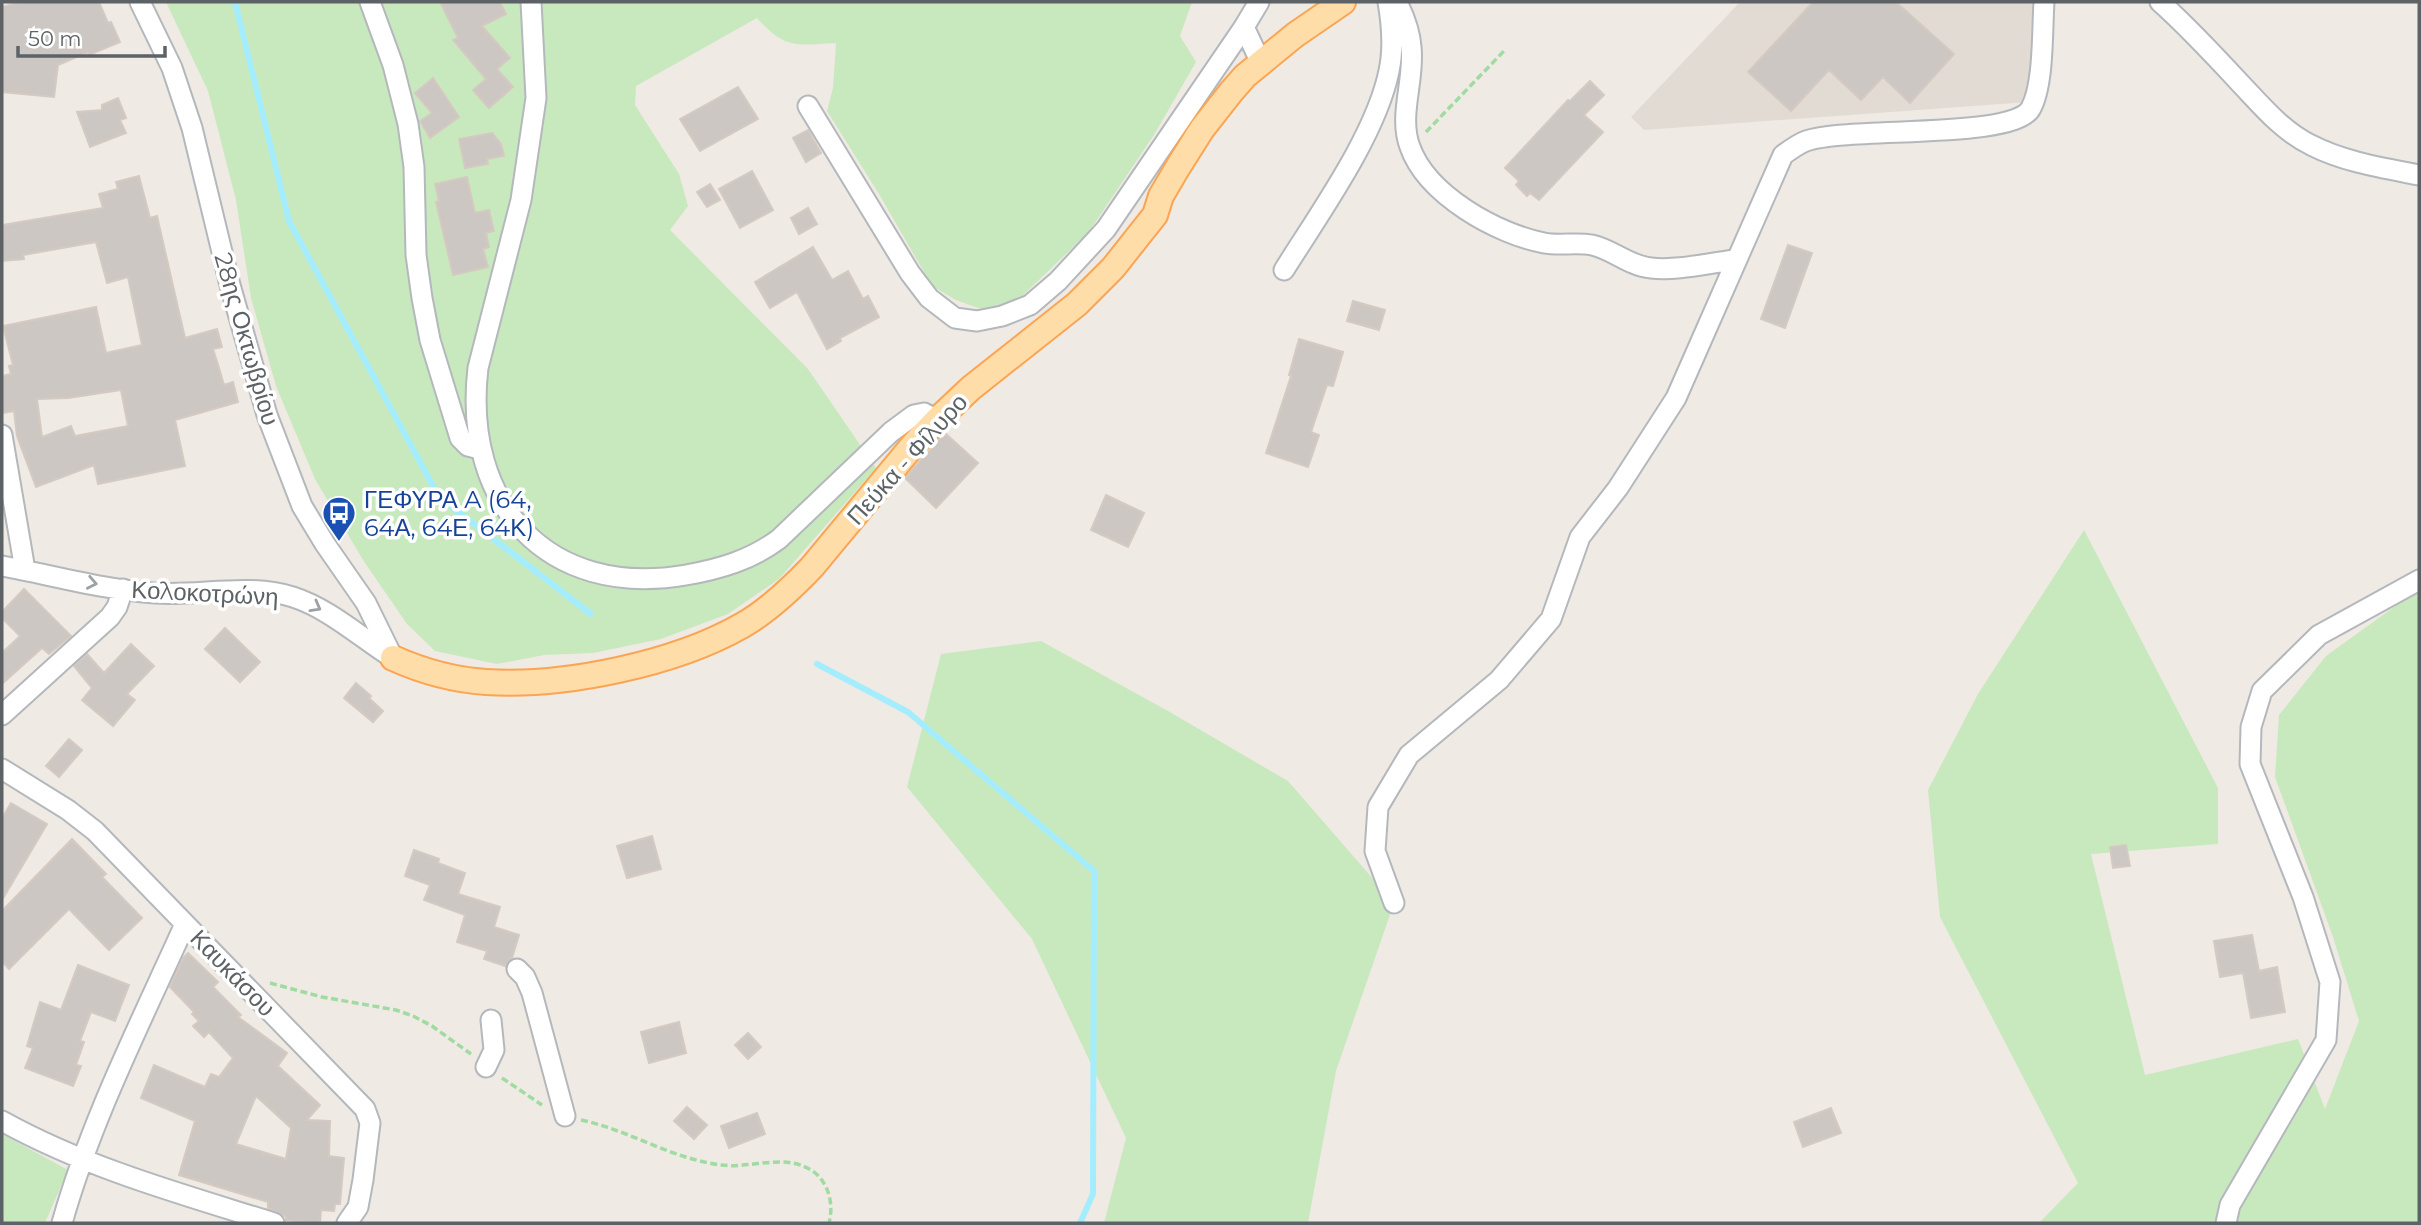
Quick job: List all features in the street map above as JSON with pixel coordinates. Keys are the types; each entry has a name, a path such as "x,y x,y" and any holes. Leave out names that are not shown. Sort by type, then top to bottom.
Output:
{"main road":[{"name":"Πεύκα - Φίλυρο","path":"393,658 428,671 462,679 504,683 533,682 650,662 723,635 766,610 794,586 937,420 971,388 1077,304 1113,268 1155,215 1161,196 1202,128 1231,92 1295,35 1343,2"}],"street":[{"name":"28ης Οκτωβρίου","path":"140,2 172,68 192,128 230,285 267,415 302,506 366,603 393,658"},
{"path":"370,2 393,65 408,124 414,167 416,254 430,340 460,438 468,446 480,449"},
{"path":"531,2 536,98 521,200 478,368 475,393 480,449 489,477 508,512 531,538 567,563 610,577 647,580 725,566 760,551 789,531 899,426 919,413 927,413 937,420"},
{"path":"808,106 929,298 956,318 977,321 1002,316 1030,305 1058,281 1106,229 1259,2"},
{"path":"1284,270 1343,176 1382,95 1392,53 1388,2"},
{"path":"1397,2 1404,16 1412,49 1406,119 1410,148 1440,188 1469,212 1530,239 1560,245 1590,244 1627,261 1653,268 1735,260"},
{"path":"1394,903 1375,851 1378,807 1409,755 1499,680 1550,619 1580,537 1618,488 1676,398 1783,155 1807,141 1889,131 1972,128 2023,118 2031,111 2038,91 2044,2"},
{"path":"2160,2 2291,133 2309,145 2339,156 2419,175"},
{"path":"1244,27 1261,63"},
{"path":"2,435 4,469 25,570"},
{"name":"Κολοκοτρώνη","path":"2,566 153,593 220,590 283,594 324,611 393,658"},
{"path":"2226,1223 2230,1205 2326,1040 2330,982 2303,897 2249,764 2251,727 2262,691 2319,635 2419,580"},
{"path":"2,715 110,617 117,607 123,589"},
{"name":"Καυκάσου","path":"2,769 68,810 95,831 367,1113 369,1134 360,1197 355,1213 346,1223"},
{"path":"62,1223 82,1160 185,924"},
{"path":"517,969 525,977 532,993 565,1116"},
{"path":"486,1067 494,1050 491,1020"},
{"path":"2,1121 82,1160 274,1223"}],"path":[{"path":"1410,148 1504,51"}],"shaded area":[{"path":"1740,2 2036,2 2028,102 1644,130 1631,117"}],"green space":[{"path":"166,2 1192,2 1180,36 1196,62 1154,135 1088,233 1019,299 998,307 981,309 956,300 932,286 827,111 833,88 836,43 801,44 784,41 757,18 636,86 635,105 679,174 688,206 670,230 808,369 876,468 779,579 728,614 661,639 593,653 544,655 497,664 435,651 407,624 363,560 315,479 276,386 251,298 236,200 208,91"},
{"path":"2084,530 2218,788 2218,844 2091,854 2145,1075 2298,1039 2325,1109 2359,1021 2333,937 2275,777 2279,715 2326,656 2419,589 2419,1223 2039,1223 2078,1183 1940,917 1928,790 1978,694"},
{"path":"1041,641 1288,781 1394,903 1336,1071 1308,1223 1104,1223 1126,1138 1032,939 907,787 941,654"},
{"path":"2,1134 68,1170 45,1223 2,1223"}],"building":[{"path":"21,2 99,2 120,42 58,65 54,97 2,92 2,7"},
{"path":"440,2 500,2 506,14 482,26 510,58 497,69 513,87 489,108 473,90 486,79 453,40 458,38"},
{"path":"1813,2 1896,2 1954,54 1910,103 1883,77 1861,100 1829,70 1791,111 1748,72"},
{"path":"433,78 459,117 430,138 420,121 432,113 415,93"},
{"path":"1590,81 1604,95 1584,115 1603,132 1539,200 1530,193 1527,196 1516,185 1519,181 1505,168 1568,100"},
{"path":"738,87 758,119 700,151 680,119"},
{"path":"118,98 126,118 120,120 126,133 90,147 77,112 102,110 102,105"},
{"path":"808,130 821,153 806,162 793,138"},
{"path":"492,133 501,144 504,156 487,159 488,164 465,168 459,139"},
{"path":"752,171 773,210 740,228 719,189"},
{"path":"139,176 150,218 157,216 185,338 217,329 222,347 213,349 224,385 233,382 238,402 175,420 185,466 98,484 94,465 36,487 17,436 14,411 2,413 2,376 11,374 9,366 13,365 3,326 96,307 106,353 142,345 128,277 107,283 96,242 23,255 24,259 2,261 2,225 103,208 99,194 118,189 116,182","holes":["121,390 128,426 75,436 71,426 42,437 37,399 68,398"]},
{"path":"467,177 475,213 489,210 494,231 486,233 489,247 483,249 488,267 453,275 436,202 439,201 435,184"},
{"path":"710,184 720,200 707,207 697,192"},
{"path":"808,208 817,224 799,234 791,218"},
{"path":"1788,245 1812,253 1785,328 1761,319"},
{"path":"813,247 832,280 848,271 863,299 868,296 879,317 840,338 841,341 827,349 797,292 770,308 755,282"},
{"path":"1353,301 1385,310 1379,330 1347,321"},
{"path":"1299,339 1343,352 1333,386 1327,385 1311,432 1319,435 1308,467 1266,453 1291,376 1289,375"},
{"path":"945,433 978,463 936,508 905,478"},
{"path":"1106,495 1144,513 1128,547 1091,530"},
{"path":"24,589 71,636 49,654 42,648 2,684 2,653 20,636 2,618 2,612"},
{"path":"225,628 260,662 240,682 205,649"},
{"path":"131,644 154,666 127,694 135,700 113,726 82,700 92,688 74,666 87,654 104,673"},
{"path":"356,683 383,711 373,722 344,698"},
{"path":"69,739 82,750 59,777 46,766"},
{"path":"11,803 47,824 2,900 2,818"},
{"path":"652,836 661,869 627,878 617,846"},
{"path":"72,839 106,874 102,877 142,918 109,950 69,909 9,969 2,961 2,911"},
{"path":"2126,845 2130,866 2113,868 2110,847"},
{"path":"414,850 465,873 458,894 500,907 494,927 519,935 512,958 505,966 484,959 487,951 457,942 465,915 424,900 430,885 405,876"},
{"path":"2252,935 2259,971 2277,967 2285,1012 2251,1018 2243,973 2220,977 2214,941"},
{"path":"188,953 218,982 213,987 241,1015 238,1017 287,1053 278,1066 320,1105 307,1120 330,1121 329,1156 344,1158 340,1204 335,1204 334,1211 321,1210 320,1223 286,1220 282,1214 268,1208 268,1202 179,1175 195,1121 141,1098 154,1065 205,1087 211,1074 219,1077 233,1058 209,1032 204,1037 193,1026 199,1021 192,1014 194,1012 170,987","holes":["256,1096 291,1128 286,1159 236,1144"]},
{"path":"78,965 129,985 115,1021 91,1012 80,1041 84,1042 76,1065 81,1066 73,1086 25,1068 33,1048 27,1046 40,1002 61,1010"},
{"path":"679,1022 686,1053 649,1063 641,1032"},
{"path":"748,1033 761,1047 748,1059 735,1045"},
{"path":"687,1107 707,1125 694,1139 674,1121"},
{"path":"1831,1108 1841,1133 1803,1147 1794,1122"},
{"path":"757,1113 765,1134 729,1148 721,1126"}],"waterway":[{"path":"235,2 289,221 439,497 591,614"},
{"path":"817,664 908,712 1094,871 1093,1194 1080,1223"}],"place":[{"name":"ΓΕΦΥΡΑ A (64, 64Α, 64Ε, 64Κ)","path":"339,543"}]}
